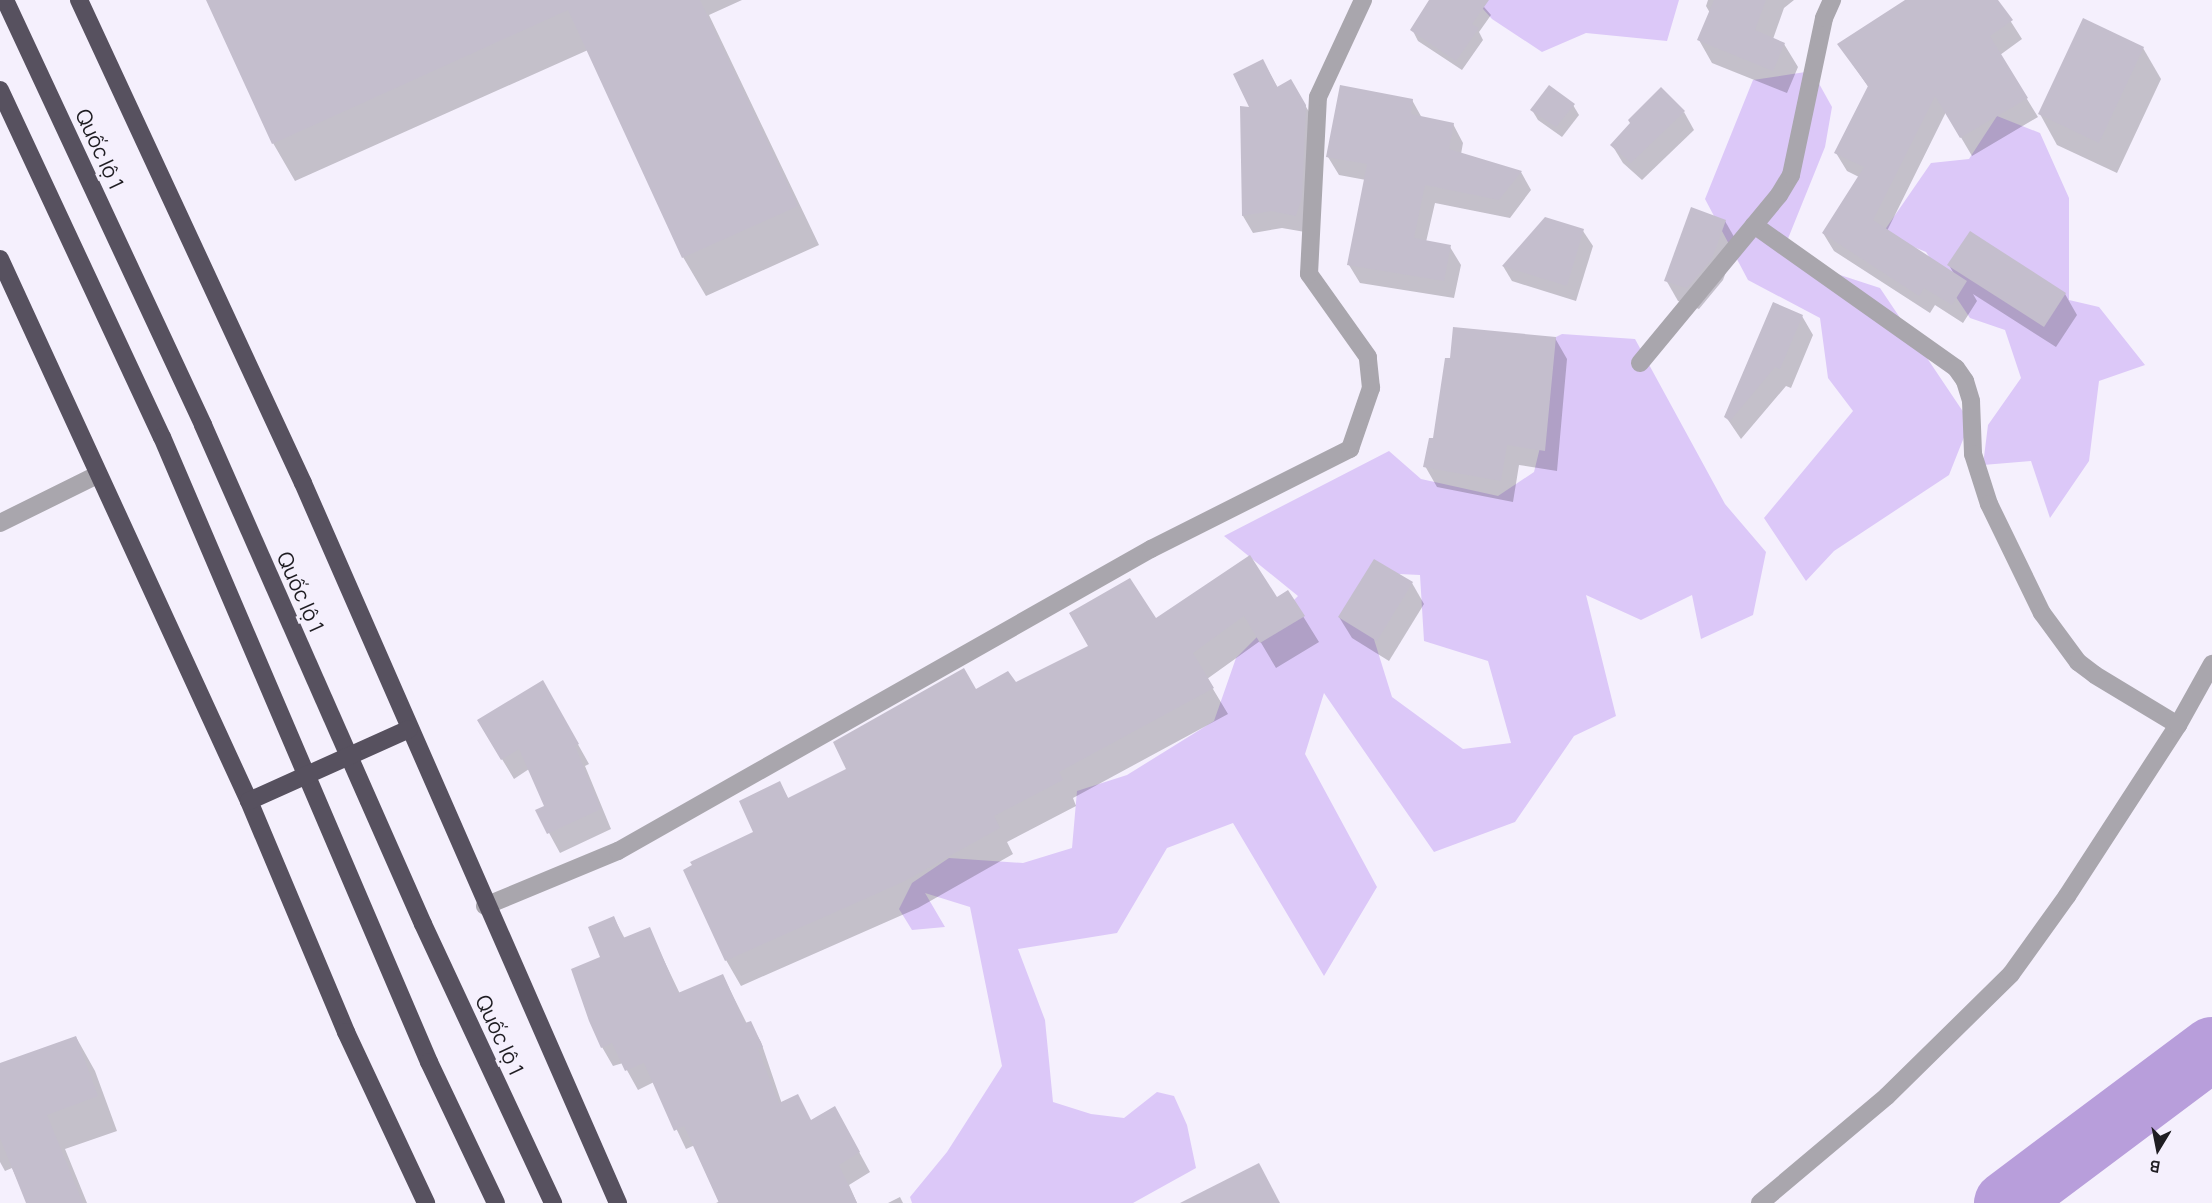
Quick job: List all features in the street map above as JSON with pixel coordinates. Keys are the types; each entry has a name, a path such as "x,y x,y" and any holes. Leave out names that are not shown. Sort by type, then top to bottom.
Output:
{"highway":[{"name":"Quốc lộ 1","path":"5,0 203,425 349,754 553,1203"},
{"name":"Quốc lộ 1","path":"79,0 303,483 485,906 618,1203"},
{"path":"0,90 162,437 429,1062 496,1203"},
{"path":"0,259 97,475 249,801 346,1032 426,1203"},
{"path":"249,801 349,754 409,729"}],"street":[{"path":"485,906 618,851 1151,549 1350,450 1371,388 1368,357 1309,274 1318,97 1363,0"},
{"path":"1640,363 1754,225 1791,175 1824,18 1832,0"},
{"path":"1754,225 1956,368 1965,381 1971,401 1972,454 1989,504 2042,613 2078,662 2095,675 2178,725"},
{"path":"0,523 97,475"},
{"path":"1760,1203 1887,1096 2011,974 2067,896 2178,725 2212,664"}],"shaded area":[{"path":"1475,0 1679,0 1667,41 1586,33 1542,52 1492,19"},
{"path":"1812,71 1832,107 1825,147 1785,246 1834,273 1880,288 1970,422 1949,475 1834,551 1806,581 1764,518 1853,411 1828,378 1820,318 1748,280 1705,199 1753,80"},
{"path":"1997,116 2040,133 2069,198 2069,300 2099,307 2145,365 2099,381 2089,461 2050,518 2031,461 1983,465 1988,425 2021,378 2005,330 1970,318 1926,252 1882,234 1931,163 1969,159"},
{"path":"1562,334 1635,339 1725,504 1766,552 1753,615 1701,639 1692,595 1641,620 1586,595 1616,716 1574,736 1515,822 1434,852 1324,693 1305,754 1377,887 1324,976 1233,823 1167,848 1117,933 1018,949 1045,1020 1053,1102 1091,1114 1124,1118 1157,1092 1174,1096 1187,1125 1196,1168 1133,1203 912,1203 910,1197 947,1152 1002,1066 970,907 925,893 945,927 912,930 899,909 912,883 949,858 1023,863 1072,848 1077,791 1127,775 1214,721 1236,658 1298,596 1224,536 1389,451 1421,479 1498,496 1534,472 1548,415 1528,351","holes":["1378,573 1420,575 1424,641 1488,661 1511,743 1463,749 1392,697 1372,633"]}],"building":[{"path":"206,0 700,0 798,206 682,258 568,10 272,144"},
{"path":"1429,0 1489,0 1472,24 1479,28 1456,61 1410,30"},
{"path":"1714,0 1766,0 1755,30 1785,43 1773,71 1697,40"},
{"path":"1905,0 1998,0 2013,20 1990,36 2028,98 1960,138 1935,96 1873,220 1967,281 1952,305 1924,288 1919,296 1822,233 1864,167 1834,153 1868,86 1837,44"},
{"path":"2083,18 2144,47 2099,143 2038,114"},
{"path":"1263,59 1277,87 1291,79 1306,105 1302,198 1296,216 1271,211 1242,216 1240,106 1249,107 1233,74"},
{"path":"1340,85 1413,99 1411,114 1454,123 1449,149 1522,171 1499,200 1425,185 1414,238 1451,245 1444,281 1347,265 1367,164 1326,157"},
{"path":"1549,85 1575,104 1556,127 1530,110"},
{"path":"1661,87 1685,111 1631,163 1610,145 1630,123 1628,120"},
{"path":"1691,207 1726,220 1712,259 1687,288 1664,281"},
{"path":"1545,217 1584,229 1567,286 1502,266"},
{"path":"1970,231 2066,293 2044,327 1947,265"},
{"path":"1773,302 1803,315 1780,369 1775,367 1730,421 1724,417"},
{"path":"1453,327 1556,337 1545,451 1507,445 1501,481 1423,467 1429,438 1433,438 1445,358 1450,358"},
{"path":"1250,555 1277,597 1288,590 1305,616 1260,643 1244,616 1193,653 1214,688 1059,772 1063,780 994,816 1000,828 903,882 725,961 683,870 692,865 690,862 753,832 739,801 780,781 788,798 846,769 833,742 964,668 976,689 1008,671 1016,682 1088,646 1069,613 1130,578 1156,618"},
{"path":"1374,559 1413,582 1377,641 1338,617"},
{"path":"543,680 579,744 575,746 601,809 547,834 535,810 544,806 519,749 501,760 477,720"},
{"path":"614,916 623,938 650,927 678,993 723,974 745,1023 751,1021 763,1047 758,1049 779,1103 798,1094 811,1120 835,1106 860,1152 839,1165 857,1203 719,1203 684,1126 674,1131 644,1063 625,1071 612,1043 601,1048 589,1021 571,969 600,957 588,927"},
{"path":"76,1036 98,1096 47,1115 83,1203 26,1203 0,1138 0,1063"},
{"path":"1259,1163 1280,1203 1180,1203"}],"waterway":[{"path":"2006,1203 2212,1049"}]}
